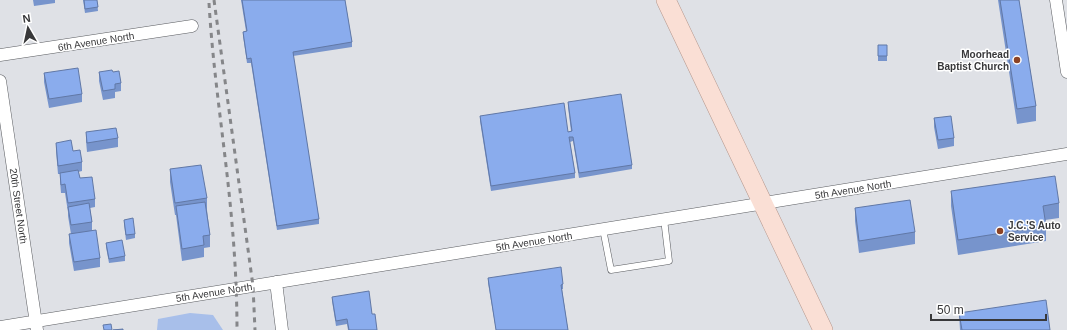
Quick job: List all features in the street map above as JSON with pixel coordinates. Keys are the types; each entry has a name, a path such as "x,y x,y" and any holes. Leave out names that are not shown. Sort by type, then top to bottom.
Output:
{"main road":[{"path":"666,0 823,330"}],"street":[{"path":"1056,0 1067,72"},
{"name":"6th Avenue North","path":"0,56 192,26"},
{"name":"20th Street North","path":"0,82 36,326"},
{"name":"5th Avenue North","path":"0,327 36,326 276,282 1067,154"},
{"path":"276,282 282,330"}],"lane":[{"path":"603,229 611,270 670,260 664,219"}],"shaded area":[{"path":"190,313 213,315 223,330 157,330 158,319"}],"building":[{"path":"84,0 97,0 98,7 85,9"},
{"path":"242,0 345,0 352,42 293,52 319,219 277,226 251,58 247,59 243,32 247,31"},
{"name":"Moorhead Baptist Church","path":"1000,0 1019,0 1036,106 1017,109"},
{"path":"878,45 887,45 887,56 878,56"},
{"path":"78,68 82,94 49,99 44,73"},
{"path":"112,70 113,72 119,71 121,83 115,84 115,89 103,91 99,72"},
{"path":"621,94 632,165 579,173 573,137 569,137 575,173 491,186 480,116 564,103 568,132 572,131 568,102"},
{"path":"951,116 954,138 938,140 934,118"},
{"path":"116,128 118,138 87,143 86,132"},
{"path":"71,140 73,151 80,150 82,162 58,166 56,143"},
{"path":"201,165 207,198 175,203 170,169"},
{"path":"78,170 80,178 92,177 95,199 68,203 65,184 61,185 60,173"},
{"name":"J.C.'S Auto Service","path":"1055,176 1059,203 1043,206 1046,226 958,240 951,191"},
{"path":"910,200 915,232 859,241 855,208"},
{"path":"205,202 210,235 203,236 204,245 182,249 176,206"},
{"path":"89,203 92,222 71,225 68,207"},
{"path":"133,218 135,234 126,235 124,220"},
{"path":"96,230 100,258 74,262 69,234"},
{"path":"122,240 125,256 109,259 106,243"},
{"path":"561,267 563,284 561,285 568,330 496,330 488,278"},
{"path":"369,291 372,314 375,314 377,330 349,330 347,319 336,321 332,297"},
{"path":"1046,300 1050,330 962,330 959,313"},
{"path":"111,324 112,330 104,330 103,325"}],"railway":[{"path":"214,0 253,286 255,330"},
{"path":"209,3 232,222 237,330"}],"place":[{"name":"Moorhead Baptist Church","path":"1017,60"},
{"name":"J.C.'S Auto Service","path":"1000,231"}]}
